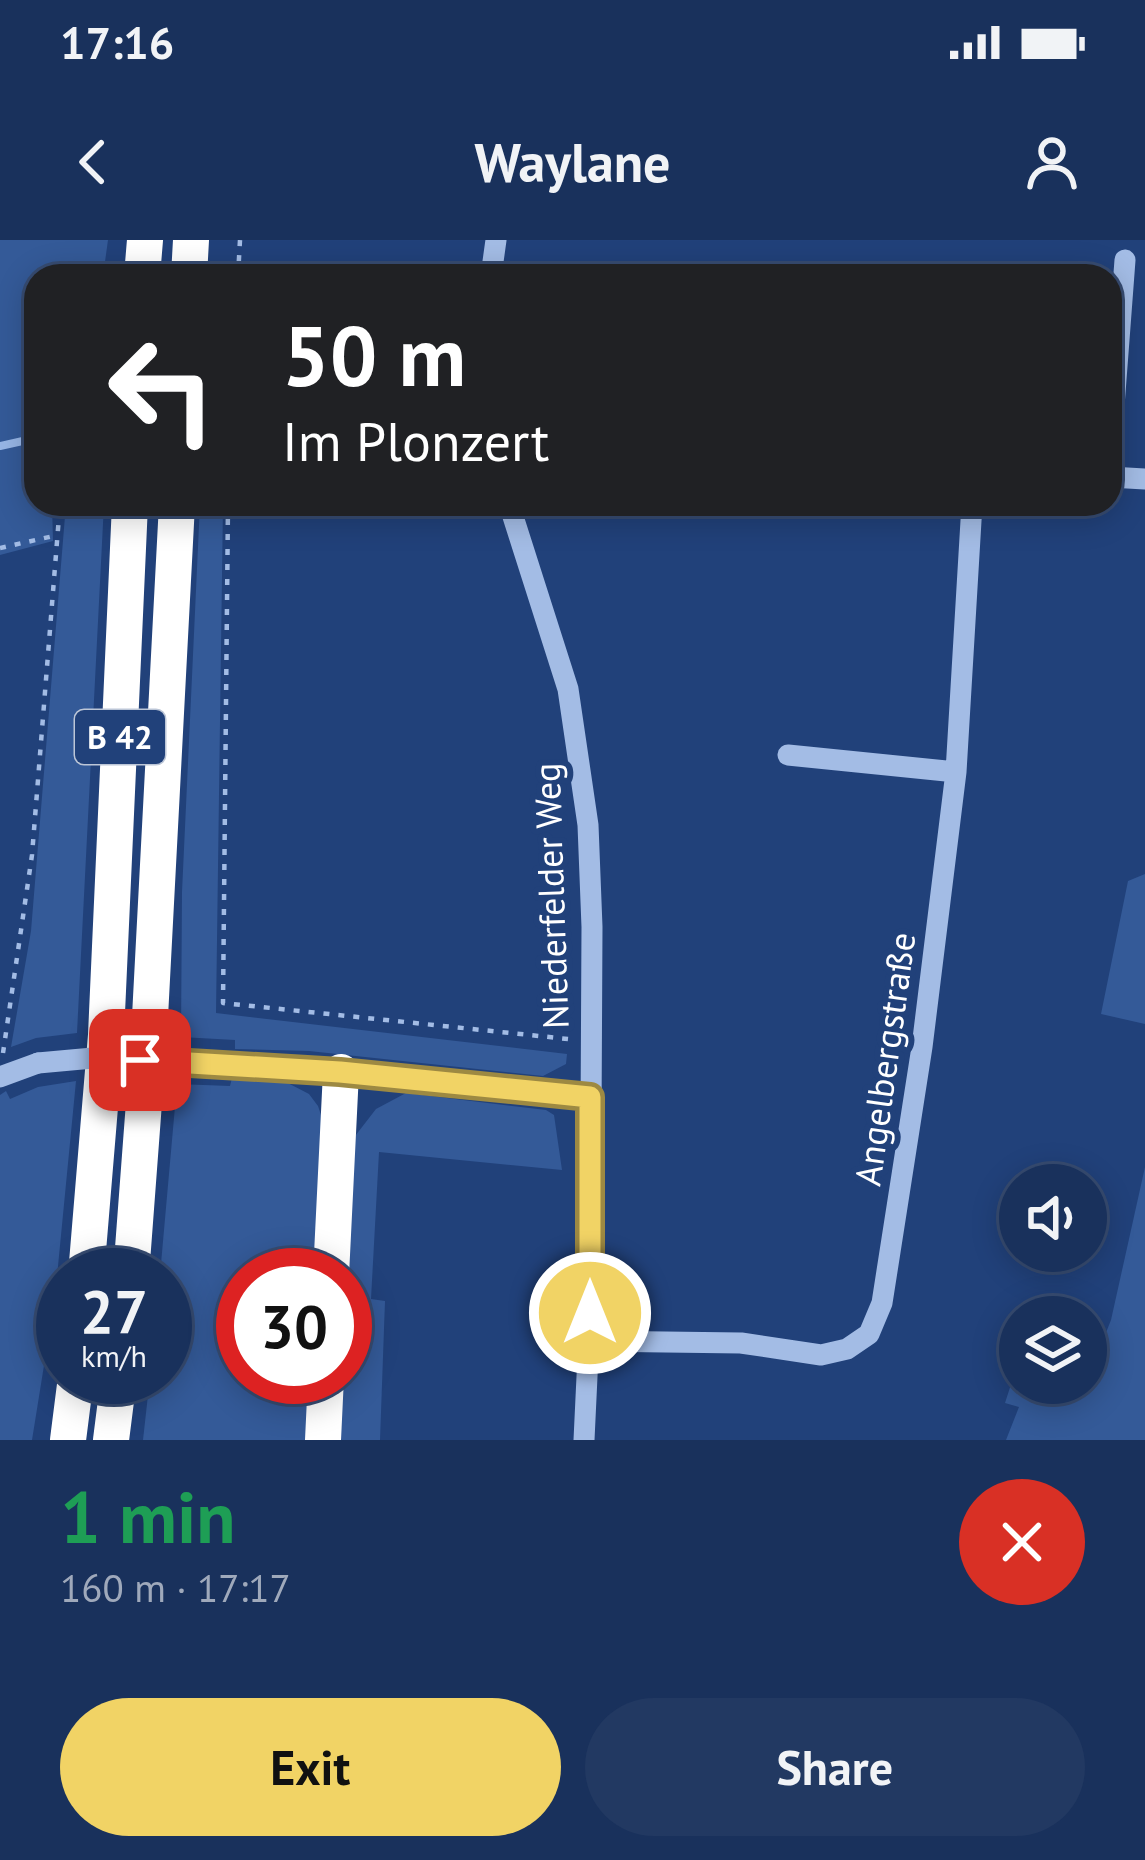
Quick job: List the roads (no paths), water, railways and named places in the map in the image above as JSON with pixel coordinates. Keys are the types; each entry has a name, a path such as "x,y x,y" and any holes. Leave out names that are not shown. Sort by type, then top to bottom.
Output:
{"highway":[{"name":"B 42","path":"88,1248 106,1035 129,516"},
{"name":"B 42","path":"133,1248 151,1013 176,516"},
{"path":"332,1248 340,1072"},
{"path":"57,1440 69,1404"},
{"path":"68,1440 72,1404"},
{"path":"112,1438 116,1404"},
{"path":"323,1440 325,1404"}],"street":[{"path":"1122,300 1125,260"},
{"name":"Niederfelder Weg","path":"513,516 559,657 578,740 590,865 589,1341 584,1440"},
{"name":"Angelbergstraße","path":"589,1341 741,1342 821,1355 847,1349 869,1334 882,1303 918,1071 956,772 971,516"},
{"path":"788,755 956,772"},
{"path":"2,1076 38,1063 93,1058 340,1072 590,1097"}],"waterway":[{"path":"0,446 24,441"}]}
